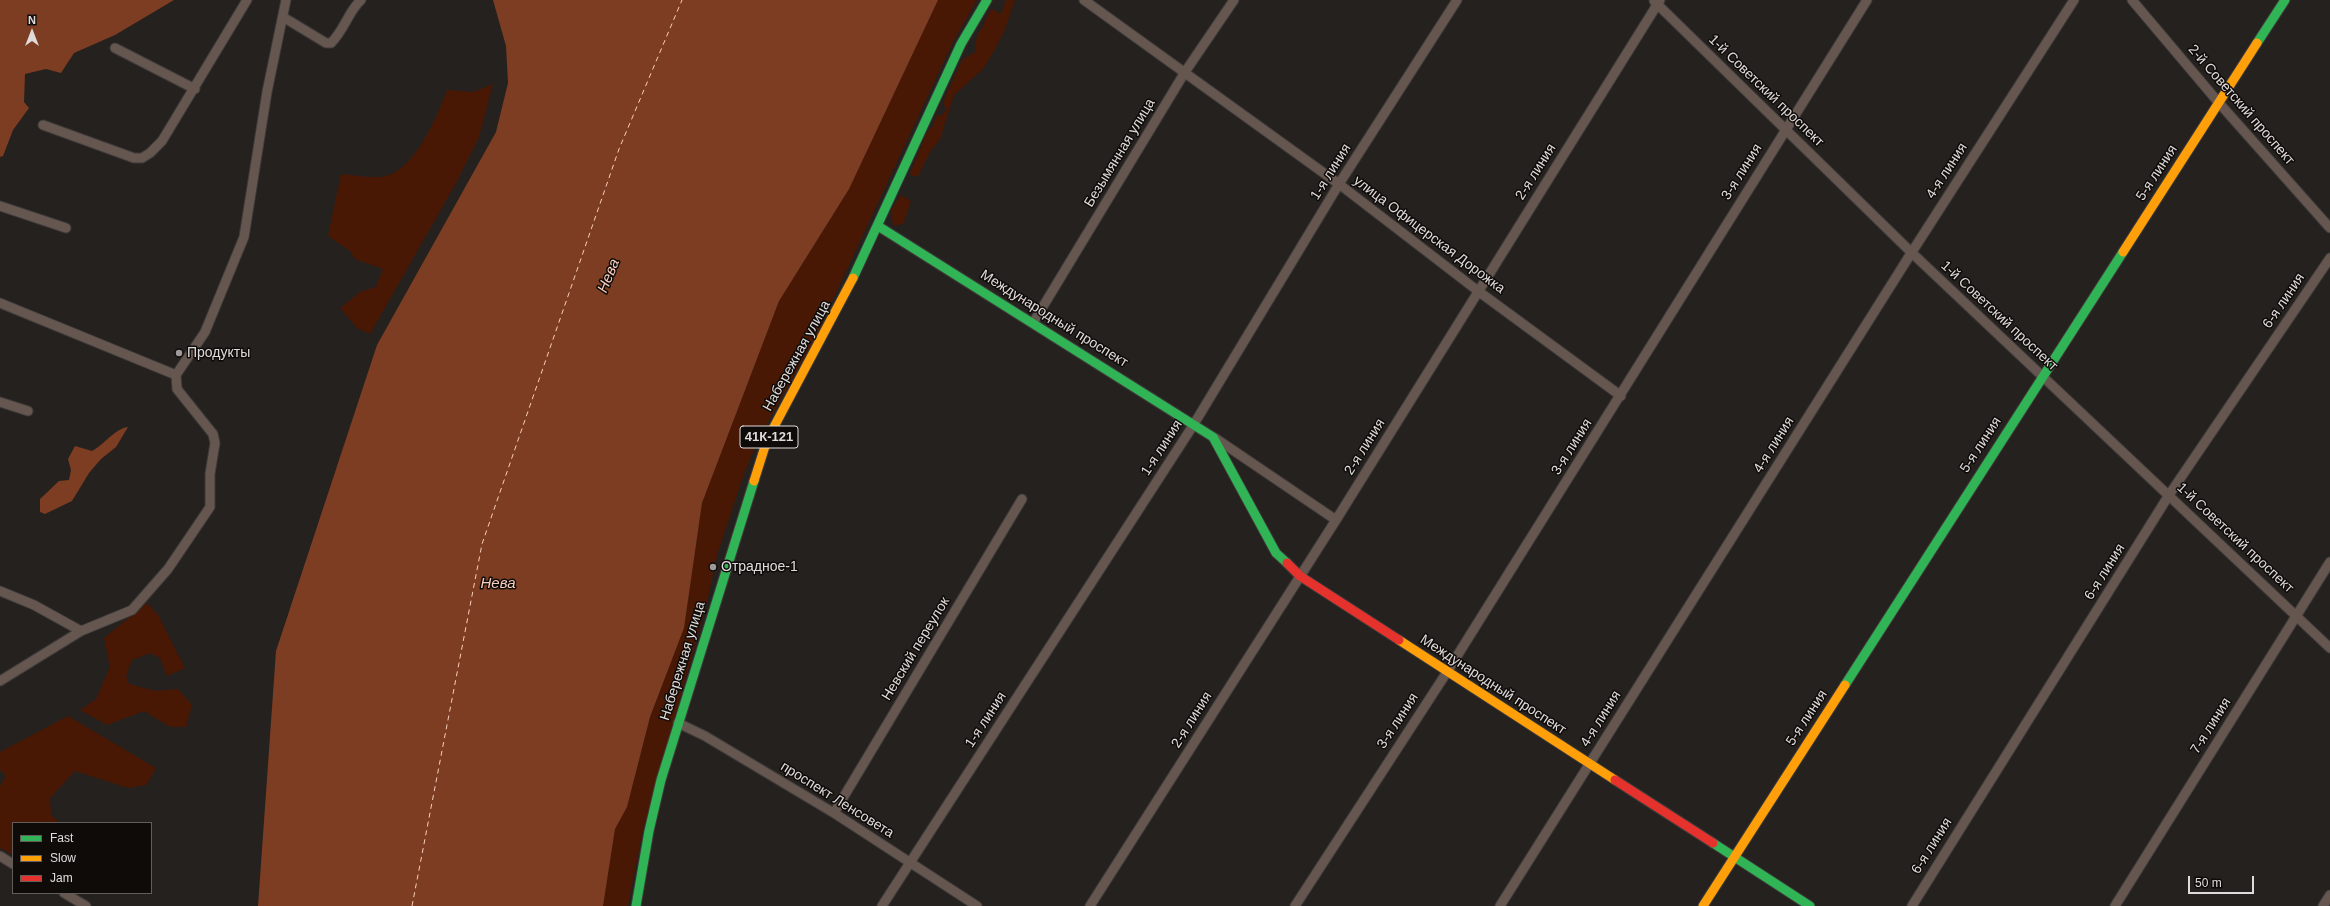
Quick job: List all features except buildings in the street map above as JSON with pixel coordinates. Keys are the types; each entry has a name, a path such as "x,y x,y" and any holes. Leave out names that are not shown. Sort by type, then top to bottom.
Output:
{"street":[{"path":"43,125 134,158 142,158 150,153 162,141 195,89 247,0"},
{"path":"0,681 81,631 132,610 168,569 210,507 210,474 215,443 214,434 178,389 176,375 205,332 244,237 267,92 286,0"},
{"path":"283,17 326,43 331,43 341,33 355,5 361,0"},
{"name":"Набережная улица","path":"636,906 649,831 661,780 730,553 768,440 820,347 878,226 961,44 987,0"},
{"name":"Безымянная улица","path":"1033,323 1185,72 1234,0"},
{"name":"1-я линия","path":"882,906 1194,424 1339,184 1457,0"},
{"name":"3-я линия","path":"1295,906 1447,672 1621,396 1784,129 1867,0"},
{"name":"4-я линия","path":"1500,906 1912,253 2074,0"},
{"name":"2-й Советский проспект","path":"2132,0 2219,103 2330,228"},
{"name":"5-я линия","path":"1703,906 2042,376 2285,0"},
{"name":"1-й Советский проспект","path":"1657,1 1784,129 1912,253 2330,648"},
{"name":"2-я линия","path":"1090,906 1336,520 1657,1"},
{"name":"улица Офицерская Дорожка","path":"1090,2 1339,184 1478,291 1621,396"},
{"path":"115,48 195,89"},
{"path":"0,206 66,228"},
{"name":"Международный проспект","path":"878,226 1194,424 1336,520"},
{"name":"6-я линия","path":"1912,906 2169,495 2330,258"},
{"path":"0,303 176,375"},
{"path":"0,402 28,412"},
{"name":"Международный проспект","path":"1214,437 1276,552 1300,576 1810,906"},
{"name":"Невский переулок","path":"834,813 1022,499"},
{"name":"7-я линия","path":"2115,906 2330,562"},
{"path":"0,591 34,605 81,631"},
{"name":"проспект Ленсовета","path":"678,724 705,736 834,813 977,906"},
{"path":"0,856 12,863"},
{"path":"66,894 86,906"},
{"path":"2323,906 2330,895"}],"shaded area":[{"path":"938,0 977,0 953,42 815,338 759,438 744,474 718,552 705,610 643,830 628,906 603,906 615,829 627,807 650,717 684,628 702,503 779,301 849,189"},
{"path":"1006,0 1015,0 1004,32 994,51 983,69 954,95 940,139 930,152 918,176 912,176 910,173 927,132 933,126 936,116 942,115 946,110 943,102 962,60 975,52 977,34 982,28 989,12 992,9 1001,14"},
{"path":"493,84 479,137 456,183 370,334 357,328 340,308 360,292 376,287 383,269 355,259 350,251 328,236 341,174 381,177 393,173 404,166 423,142 447,90 473,92"},
{"path":"901,195 911,201 903,224 893,226 891,210"},
{"path":"147,603 158,615 185,668 167,676 160,658 150,653 132,660 126,676 129,684 156,691 178,689 192,705 186,727 170,727 144,711 107,725 80,710 96,699 110,667 104,638"},
{"path":"68,716 156,768 146,785 128,788 75,771 50,798 51,815 59,822 12,822 12,854 0,848 0,786 6,776 0,770 0,752"}],"water":[{"path":"0,0 174,0 115,35 74,53 61,73 46,69 25,74 24,102 29,108 13,130 3,156 0,157"},
{"name":"Нева","path":"493,0 938,0 849,189 779,301 702,503 684,628 650,717 627,807 615,829 603,906 258,906 276,651 377,345 496,132 508,83 506,46"},
{"path":"128,427 116,447 101,459 89,473 72,501 45,514 40,512 40,499 59,481 69,480 71,470 68,459 75,446 92,451 118,431"}],"ferry route":[{"path":"412,906 482,544 619,149 682,0"}],"traffic: fast":[{"path":"853,278 961,44 987,0"},
{"path":"2257,43 2285,0"},
{"path":"878,226 1213,437 1276,553 1287,563"},
{"path":"1845,685 2123,252"},
{"path":"636,906 649,831 661,780 754,481"},
{"path":"1713,843 1810,906"}],"traffic: slow":[{"path":"2123,252 2257,43"},
{"path":"754,481 767,440 853,278"},
{"path":"1399,640 1615,780"},
{"path":"1703,906 1845,685"}],"traffic: jam":[{"path":"1287,563 1300,576 1399,640"},
{"path":"1615,780 1713,843"}],"place":[{"name":"Продукты","path":"179,353"},
{"name":"Отрадное-1","path":"713,567"}]}
